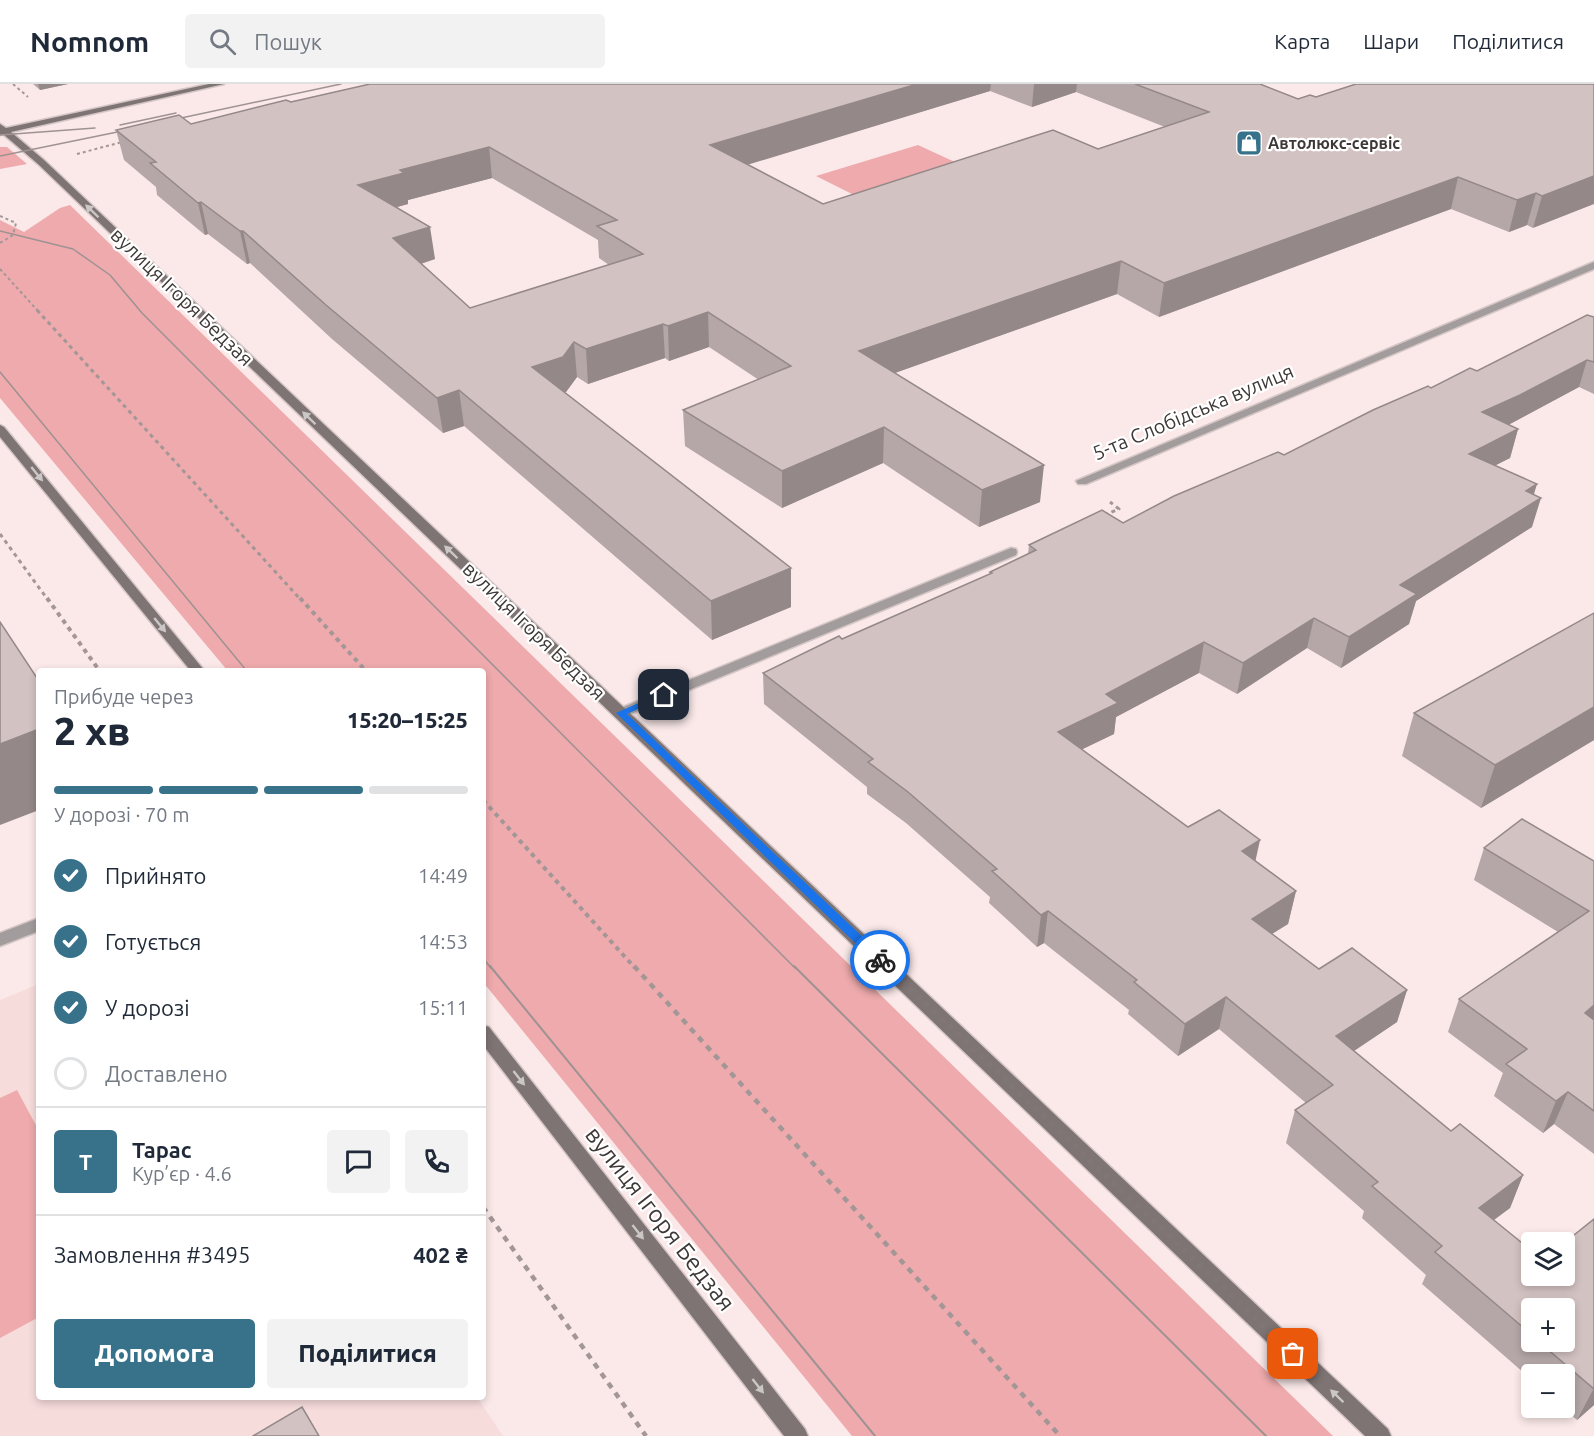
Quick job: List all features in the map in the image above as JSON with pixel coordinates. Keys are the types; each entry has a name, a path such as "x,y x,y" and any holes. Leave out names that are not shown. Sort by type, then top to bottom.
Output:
{"street":[{"path":"2,130 220,84"},
{"name":"вулиця Ігоря Бедзая","path":"2,130 621,713 1380,1436"},
{"name":"5-та Слобідська вулиця","path":"1082,482 1594,266"},
{"path":"0,429 195,668"},
{"path":"621,713 1011,552"},
{"path":"0,940 36,925"},
{"name":"вулиця Ігоря Бедзая","path":"486,1036 797,1436"}],"path":[{"path":"72,155 123,142"},
{"path":"0,216 16,224 13,235 0,243"},
{"path":"0,269 363,668"},
{"name":"5-та Слобідська вулиця","path":"1082,482 1119,509 1098,518"},
{"path":"0,534 98,668"},
{"path":"486,803 1060,1436"},
{"path":"486,1211 646,1436"}],"shaded area":[{"path":"918,145 957,163 854,195 816,176"},
{"path":"0,147 7,147 27,164 0,169"},
{"path":"70,205 1333,1436 852,1436 486,986 486,668 225,668 0,398 0,220 24,232 60,208"},
{"path":"36,985 36,1400 479,1400 503,1436 0,1436 0,1000"},
{"path":"17,1090 36,1125 36,1319 0,1338 0,1098"}],"building":[{"path":"370,84 917,84 710,145 823,204 1053,130 1098,149 1209,112 1135,84 1260,84 1298,99 1310,95 1316,97 1356,84 1594,84 1594,176 1542,196 1536,193 1517,200 1458,177 1164,283 1121,261 859,351 1044,465 982,490 884,427 782,471 683,410 791,366 708,312 586,349 574,342 563,357 532,367 791,568 711,601 459,390 437,398 326,305 243,231 201,202 198,203 150,163 156,162 116,130 179,115 191,124 286,100 291,102","holes":["489,147 617,220 597,226 643,254 470,308 393,238 430,227 358,185 404,173 400,170"]},
{"path":"1587,315 1594,317 1594,362 1587,360 1482,412 1518,429 1469,454 1537,484 1526,491 1541,498 1400,585 1417,594 1349,637 1314,618 1243,663 1204,642 1106,694 1118,703 1058,732 1188,827 1219,810 1260,840 1242,851 1296,891 1252,919 1319,969 1352,948 1407,990 1336,1036 1451,1131 1460,1124 1523,1175 1479,1208 1521,1242 1521,1286 1575,1286 1575,1234 1594,1219 1594,1389 1575,1373 1575,1364 1565,1364 1551,1352 1575,1352 1575,1298 1521,1298 1521,1326 1435,1252 1442,1246 1372,1186 1378,1182 1295,1110 1333,1085 1226,997 1185,1024 1134,982 1137,980 1048,911 1041,915 992,871 997,869 908,792 868,762 873,759 763,673 839,636 842,639 992,573 990,572 1036,550 1029,545 1102,510 1123,523 1174,496 1278,452 1284,455 1373,410 1428,386 1431,388 1470,368 1477,371"},
{"path":"1594,613 1594,707 1495,765 1414,713"},
{"path":"0,622 36,676 36,730 0,744"},
{"path":"1522,819 1594,861 1594,1005 1585,1013 1594,1020 1594,1111 1568,1092 1556,1101 1506,1064 1527,1049 1459,999 1589,911 1484,848"},
{"path":"302,1407 319,1436 253,1436"}],"tram line":[{"path":"167,121 341,84"},
{"path":"120,125 176,113"},
{"path":"0,135 95,128"},
{"path":"0,156 132,129"},
{"path":"0,231 73,249 110,275 142,313 795,968"},
{"path":"0,372 244,668"},
{"path":"486,962 491,968"},
{"path":"490,966 875,1436"},
{"path":"794,966 1266,1436"}],"way so far":[{"path":"880,960 1293,1354"}],"place":[{"name":"Автолюкс-сервіс","path":"1249,143"}],"route":[{"path":"664,695 621,713 880,960"}]}
